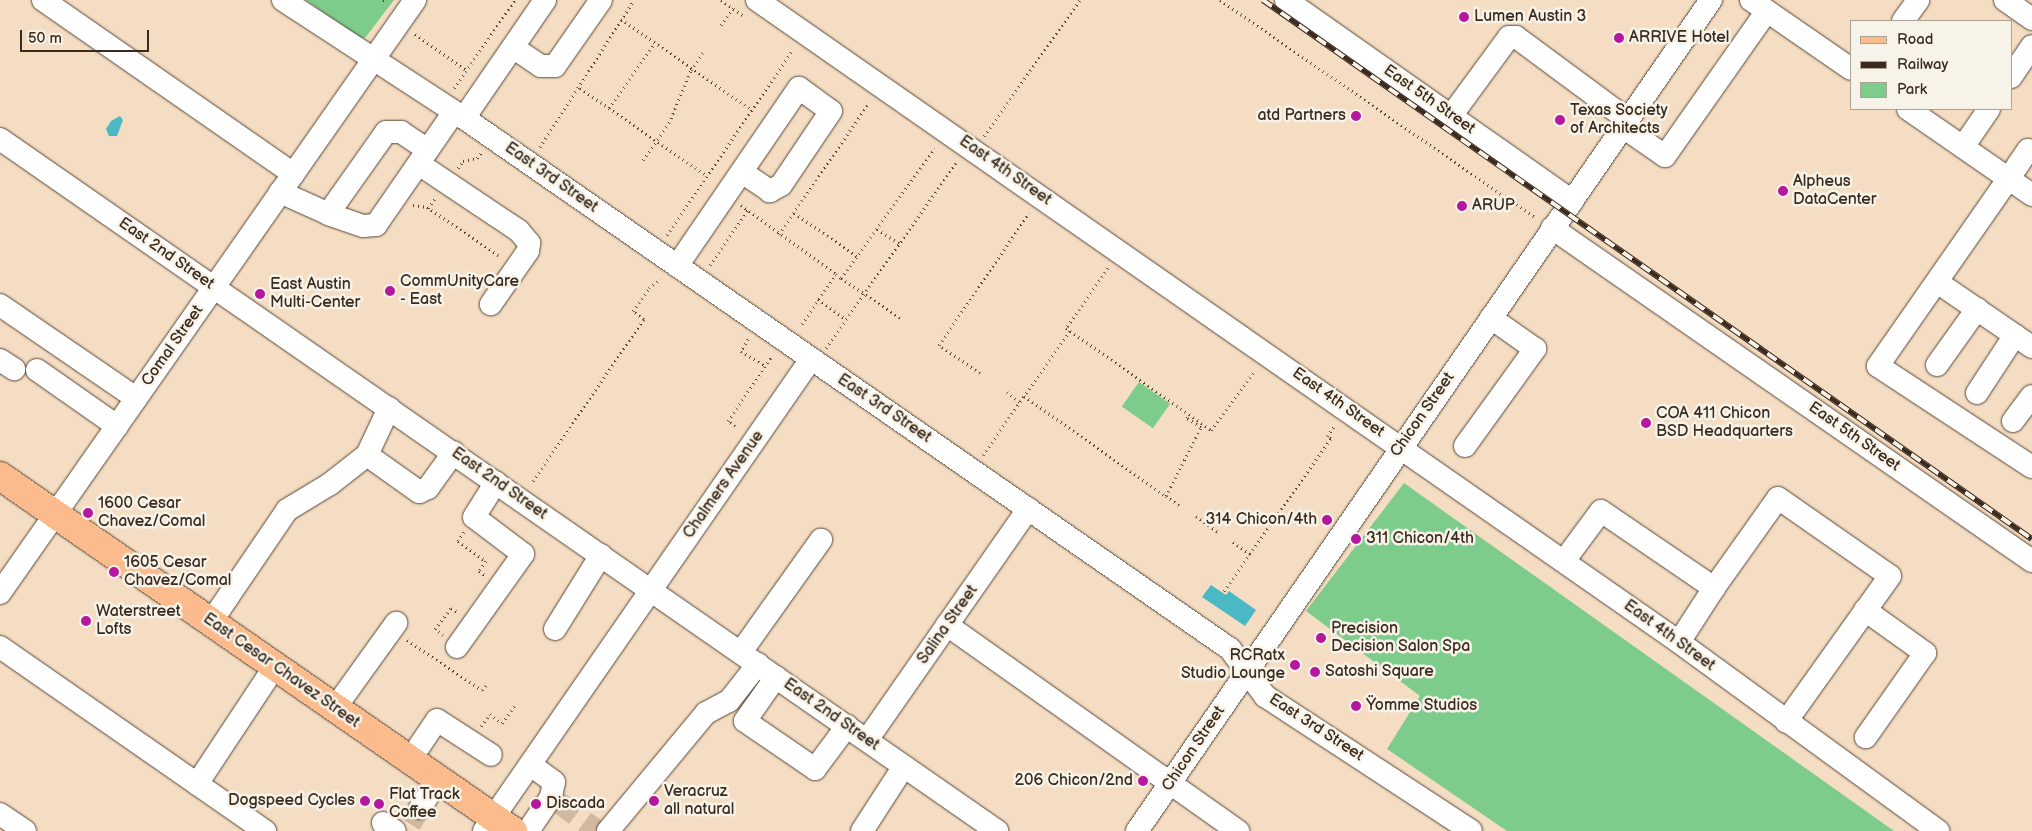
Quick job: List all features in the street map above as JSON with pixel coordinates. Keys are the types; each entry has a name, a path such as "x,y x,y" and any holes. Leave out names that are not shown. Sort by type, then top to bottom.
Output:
{"main road":[{"name":"East Cesar Chavez Street","path":"0,476 410,760 497,826"}],"street":[{"path":"43,0 293,174"},
{"name":"East 3rd Street","path":"283,0 459,115 669,272 811,359 1230,649 1265,696 1460,828"},
{"name":"Comal Street","path":"0,593 415,0"},
{"path":"280,192 328,214 363,226 376,225 424,157 514,48 545,0"},
{"path":"514,48 541,66 555,66 601,0"},
{"name":"East 5th Street","path":"1286,0 1572,201"},
{"name":"Chicon Street","path":"1137,831 1400,446 1711,0"},
{"path":"1904,20 1918,0"},
{"path":"2005,0 2032,19"},
{"path":"1451,116 1509,37 1516,37 1665,156 1759,6 1850,68"},
{"name":"East 4th Street","path":"752,10 969,146 1679,642 1786,722 1938,831"},
{"path":"2012,76 2032,46"},
{"path":"1909,110 2032,195"},
{"path":"1963,147 1988,110"},
{"path":"328,214 386,132 401,132 424,157 523,234 529,243 528,251 491,304"},
{"name":"East 2nd Street","path":"0,138 997,831"},
{"path":"2032,152 2028,150 1878,366 2032,467"},
{"path":"669,272 743,173"},
{"name":"East 5th Street","path":"1552,228 2032,561"},
{"path":"1937,282 2024,341 1977,393"},
{"path":"0,305 136,398"},
{"path":"1937,366 1977,309"},
{"path":"1465,446 1535,349 1491,318"},
{"name":"Chalmers Avenue","path":"497,826 531,765 811,359"},
{"path":"37,370 117,426"},
{"path":"2013,421 2032,396"},
{"path":"211,622 287,510 330,484 366,455 389,408"},
{"path":"366,455 419,492 428,488 454,452"},
{"path":"457,646 523,554 474,518 496,482"},
{"path":"1679,642 1714,588 1778,498 1890,576 1786,722"},
{"name":"Salina Street","path":"867,740 1028,509"},
{"path":"1564,561 1601,511 1714,588"},
{"path":"600,831 706,713 729,701 758,665 821,540"},
{"path":"555,629 601,555"},
{"path":"1865,610 1926,653 1866,737"},
{"path":"948,625 1238,831"},
{"path":"335,708 394,626"},
{"path":"0,648 265,831"},
{"path":"758,665 745,721 815,769 847,726"},
{"path":"197,784 275,666"},
{"path":"410,760 438,720 491,755"},
{"path":"528,831 550,806 554,782 531,765"},
{"path":"862,831 904,766"},
{"path":"403,823 438,780"},
{"path":"0,814 25,831"}],"path":[{"path":"454,88 514,0"},
{"path":"539,147 580,88 589,74 586,72 634,0"},
{"path":"721,0 733,8 752,10"},
{"path":"811,359 819,359 969,146 986,135 1080,0"},
{"path":"1220,0 1552,228"},
{"path":"721,26 733,8"},
{"path":"621,19 752,110"},
{"path":"412,33 466,70"},
{"path":"609,108 655,43"},
{"path":"785,45 800,56"},
{"path":"643,160 669,123 692,68 706,49"},
{"path":"667,235 792,51"},
{"path":"580,88 707,176"},
{"path":"862,98 878,108"},
{"path":"779,234 869,103"},
{"path":"842,278 935,148 927,142"},
{"path":"735,201 779,234 902,319"},
{"path":"409,204 428,208 505,260 523,234"},
{"path":"710,265 748,210"},
{"path":"794,212 857,257"},
{"path":"980,373 939,345 1029,213"},
{"path":"877,229 900,244"},
{"path":"1108,268 1066,328 1211,430 1255,370"},
{"path":"533,481 644,319 633,311 649,288 669,272"},
{"path":"802,324 836,274"},
{"path":"818,300 847,319"},
{"path":"984,455 1070,331"},
{"path":"748,339 741,350 765,366"},
{"path":"735,426 728,421 772,356"},
{"path":"1007,392 1020,402"},
{"path":"1024,396 1179,505"},
{"path":"1166,496 1200,428 1187,418 1189,414"},
{"path":"1224,591 1331,438 1327,436 1335,425"},
{"path":"1196,516 1219,533"},
{"path":"474,518 458,541 486,561 479,571 489,579"},
{"path":"1233,542 1250,554"},
{"path":"457,646 435,630 451,608 463,617"},
{"path":"394,626 482,690 486,685"}],"green space":[{"path":"306,0 394,0 365,38 360,38"},
{"path":"1139,382 1170,404 1153,428 1122,407"},
{"path":"1404,483 1894,831 1507,831 1387,749 1420,696 1306,611"}],"water":[{"path":"120,116 123,120 117,136 109,136 106,129 111,121"},
{"path":"1211,585 1226,595 1229,591 1256,610 1245,626 1202,597"}],"tunnel":[{"path":"558,802 596,830"},
{"path":"410,824 420,808"}],"railway":[{"path":"1263,0 2032,539"}],"place":[{"name":"Lumen Austin 3","path":"1464,17"},
{"name":"ARRIVE Hotel","path":"1619,38"},
{"name":"atd Partners","path":"1356,116"},
{"name":"Texas Society of Architects","path":"1560,120"},
{"name":"Alpheus DataCenter","path":"1783,191"},
{"name":"ARUP","path":"1462,206"},
{"name":"CommUnityCare - East","path":"390,291"},
{"name":"East Austin Multi-Center","path":"260,294"},
{"name":"COA 411 Chicon BSD Headquarters","path":"1646,423"},
{"name":"1600 Cesar Chavez/Comal","path":"88,513"},
{"name":"314 Chicon/4th","path":"1327,520"},
{"name":"311 Chicon/4th","path":"1356,539"},
{"name":"1605 Cesar Chavez/Comal","path":"114,572"},
{"name":"Waterstreet Lofts","path":"86,621"},
{"name":"Precision Decision Salon Spa","path":"1321,638"},
{"name":"RCRatx Studio Lounge","path":"1295,665"},
{"name":"Satoshi Square","path":"1315,672"},
{"name":"Ÿomme Studios","path":"1356,706"},
{"name":"206 Chicon/2nd","path":"1143,781"},
{"name":"Dogspeed Cycles","path":"365,801"},
{"name":"Veracruz all natural","path":"654,801"},
{"name":"Flat Track Coffee","path":"379,804"},
{"name":"Discada","path":"536,804"}]}
